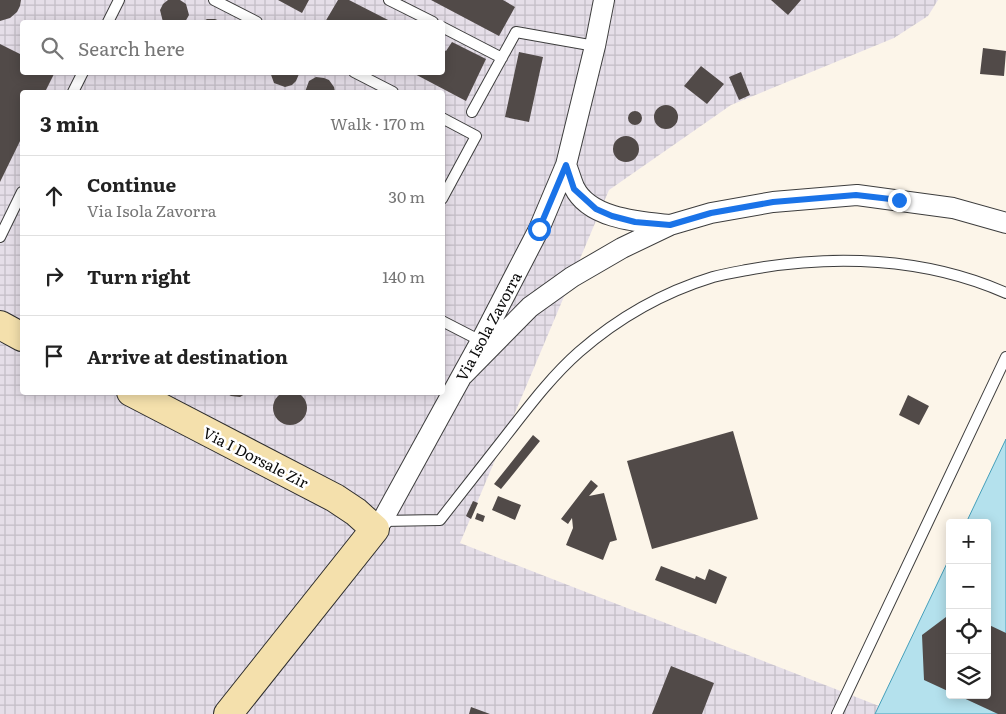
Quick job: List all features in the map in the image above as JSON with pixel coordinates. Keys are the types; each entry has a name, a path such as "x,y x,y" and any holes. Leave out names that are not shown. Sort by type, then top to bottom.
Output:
{"main road":[{"path":"0,325 20,336"},
{"name":"Via I Dorsale Zir","path":"137,395 335,498 378,525"},
{"name":"Via Isola Zavorra","path":"228,714 378,525"}],"street":[{"name":"Via Isola Zavorra","path":"378,525 482,341 539,229 566,165 596,46 604,0"},
{"path":"566,165 574,189 596,209 612,216 635,222 670,225"},
{"path":"462,375 530,307 572,277 622,248 670,225 711,213 773,202 856,195 953,208 1006,223"}],"lane":[{"path":"109,20 119,0"},
{"path":"214,0 254,20"},
{"path":"389,0 429,20"},
{"path":"445,29 502,58"},
{"path":"472,112 516,32 596,46"},
{"path":"73,90 80,75"},
{"path":"360,75 389,90"},
{"path":"445,120 476,136 445,194"},
{"path":"0,237 20,196"},
{"path":"378,525 440,520 544,388 578,353 615,324 661,297 714,277 770,266 832,261 887,262 940,271 991,286 1006,293"},
{"path":"445,322 482,341"},
{"path":"837,714 1006,358"}],"shaded area":[{"path":"0,0 938,0 928,16 894,38 731,105 609,190 460,543 879,706 875,714 0,714"}],"water":[{"path":"1006,439 1006,714 875,714 946,565 946,699 991,699 991,519 968,519"}],"building":[{"path":"0,0 21,0 17,12 10,18 0,21"},
{"path":"168,0 180,0 186,4 189,15 186,20 162,20 160,10"},
{"path":"278,0 309,0 302,13"},
{"path":"338,0 349,0 388,20 326,20"},
{"path":"431,0 503,0 515,7 499,36"},
{"path":"771,0 801,0 788,15"},
{"path":"452,42 486,59 466,101 417,75 445,75 446,51"},
{"path":"0,44 20,54 20,75 54,75 46,90 20,90 20,141 0,182"},
{"path":"983,48 1006,51 1004,76 980,74"},
{"path":"519,52 543,57 529,122 505,117"},
{"path":"701,66 724,84 707,104 684,86"},
{"path":"741,72 750,95 739,100 729,77"},
{"path":"271,75 299,75 292,85 285,87 274,83"},
{"path":"316,77 324,78 329,80 335,90 306,90 309,81"},
{"path":"666,105 671,106 677,112 677,122 671,128 666,129 661,128 655,122 654,117 655,112 661,106"},
{"path":"635,111 640,113 642,118 640,123 635,125 630,123 628,118 630,113"},
{"path":"626,136 635,140 639,149 635,158 626,162 617,158 613,149 617,140"},
{"path":"229,395 243,395 240,397"},
{"path":"279,395 301,395 306,401 306,415 297,424 283,424 274,415 274,401"},
{"path":"908,395 929,406 919,425 899,415"},
{"path":"733,431 758,519 652,549 627,461"},
{"path":"533,435 540,441 501,489 494,484"},
{"path":"591,480 598,486 589,496 604,493 617,540 610,542 603,560 566,545 573,528 572,518 568,524 561,519"},
{"path":"498,496 521,505 515,520 492,510"},
{"path":"473,501 478,503 471,519 466,516"},
{"path":"477,513 485,516 483,522 475,519"},
{"path":"661,566 695,579 696,576 705,580 709,569 727,577 716,604 655,580"},
{"path":"946,617 946,690 924,680 922,635"},
{"path":"991,626 1006,633 1006,714 998,714 966,699 991,699"},
{"path":"671,666 714,683 702,714 652,714"},
{"path":"471,707 490,714 469,714"}],"route":[{"path":"539,229 566,165 574,189 583,199 596,209 612,216 635,222 670,225 711,213 773,202 811,198 856,195 899,200"}]}
